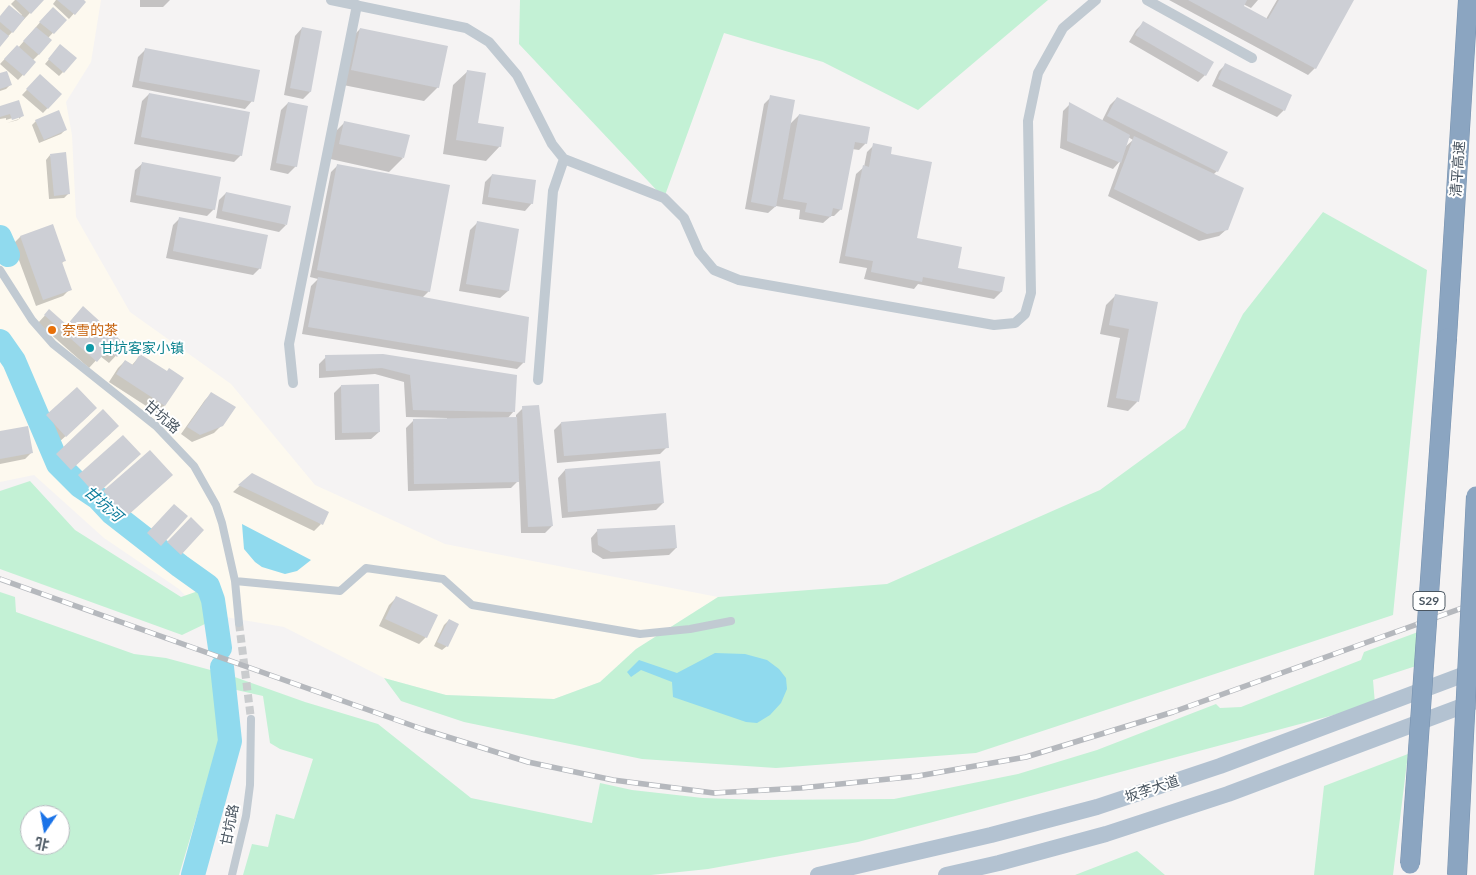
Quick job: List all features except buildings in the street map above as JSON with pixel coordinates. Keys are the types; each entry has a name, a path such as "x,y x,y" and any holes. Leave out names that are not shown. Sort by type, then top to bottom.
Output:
{"highway":[{"name":"清平高速","path":"1410,870 1447,338 1468,0"},
{"path":"1457,875 1476,496"}],"main road":[{"name":"坂李大道","path":"818,875 991,835 1098,807 1220,766 1476,670"},
{"name":"坂李大道","path":"946,875 999,863 1116,831 1228,794 1476,701"}],"street":[{"path":"331,0 466,28 489,42 517,74 552,144 564,159 664,198 684,218 699,252 714,270 739,280 994,325 1014,323 1025,314 1031,293 1028,121 1038,73 1063,28 1096,0"},
{"path":"1147,0 1252,58"},
{"path":"293,383 289,344 357,5"},
{"path":"538,380 552,191 564,159"},
{"name":"甘坑路","path":"0,270 32,320 53,344 156,426 194,466 216,504 235,581 239,623"},
{"path":"235,581 340,591 366,568 443,579 472,606 640,634 690,629 731,621"},
{"name":"甘坑路","path":"232,875 246,816 250,785 251,719"}],"shaded area":[{"name":"甘坑客家小镇","path":"0,0 101,0 91,62 66,102 72,135 76,217 130,312 231,384 315,485 445,544 718,597 636,649 600,682 554,699 446,695 384,678 284,627 202,613 179,589 104,538 34,475 0,482"}],"green space":[{"path":"520,0 1048,0 918,110 823,62 724,33 664,198 519,44"},
{"path":"1323,212 1427,270 1393,615 976,753 776,768 642,759 464,722 401,701 384,678 446,695 554,699 600,682 636,649 718,597 887,584 1100,490 1185,428 1243,314"},
{"path":"30,481 75,530 181,597 204,589 210,607 207,623 182,635 0,569 0,491"},
{"path":"0,592 15,597 16,612 134,654 166,658 229,675 305,702 378,724 471,798 592,823 600,783 632,790 703,798 761,800 894,799 1018,774 1097,750 1216,704 1220,708 1241,707 1361,660 1364,652 1418,632 1416,666 1373,680 1375,704 858,842 708,869 651,875 243,875 252,844 268,847 276,814 294,819 313,759 280,749 270,743 263,696 219,686 223,729 179,875 0,875"},
{"path":"1408,754 1393,875 1314,875 1324,786"},
{"path":"1137,851 1165,875 1075,875"}],"water":[{"path":"242,524 311,560 297,571 285,574 262,567 244,549"},
{"path":"715,653 745,654 767,660 779,669 786,678 787,689 781,703 770,715 757,723 746,722 673,697 672,682 641,670 631,677 627,672 639,660 677,673"}],"waterway":[{"name":"甘坑河","path":"0,237 8,255"},
{"name":"甘坑河","path":"0,341 14,361 58,464 80,486 98,498 112,513 208,586 213,600 220,648"},
{"name":"甘坑河","path":"193,875 230,741 222,667"}],"tunnel":[{"path":"239,623 251,719"}],"railway":[{"path":"0,579 422,729 528,762 613,780 714,793 801,788 918,776 1026,757 1173,712 1476,603"}],"place":[{"name":"奈雪的茶","path":"52,330"},
{"name":"甘坑客家小镇","path":"90,348"}]}
